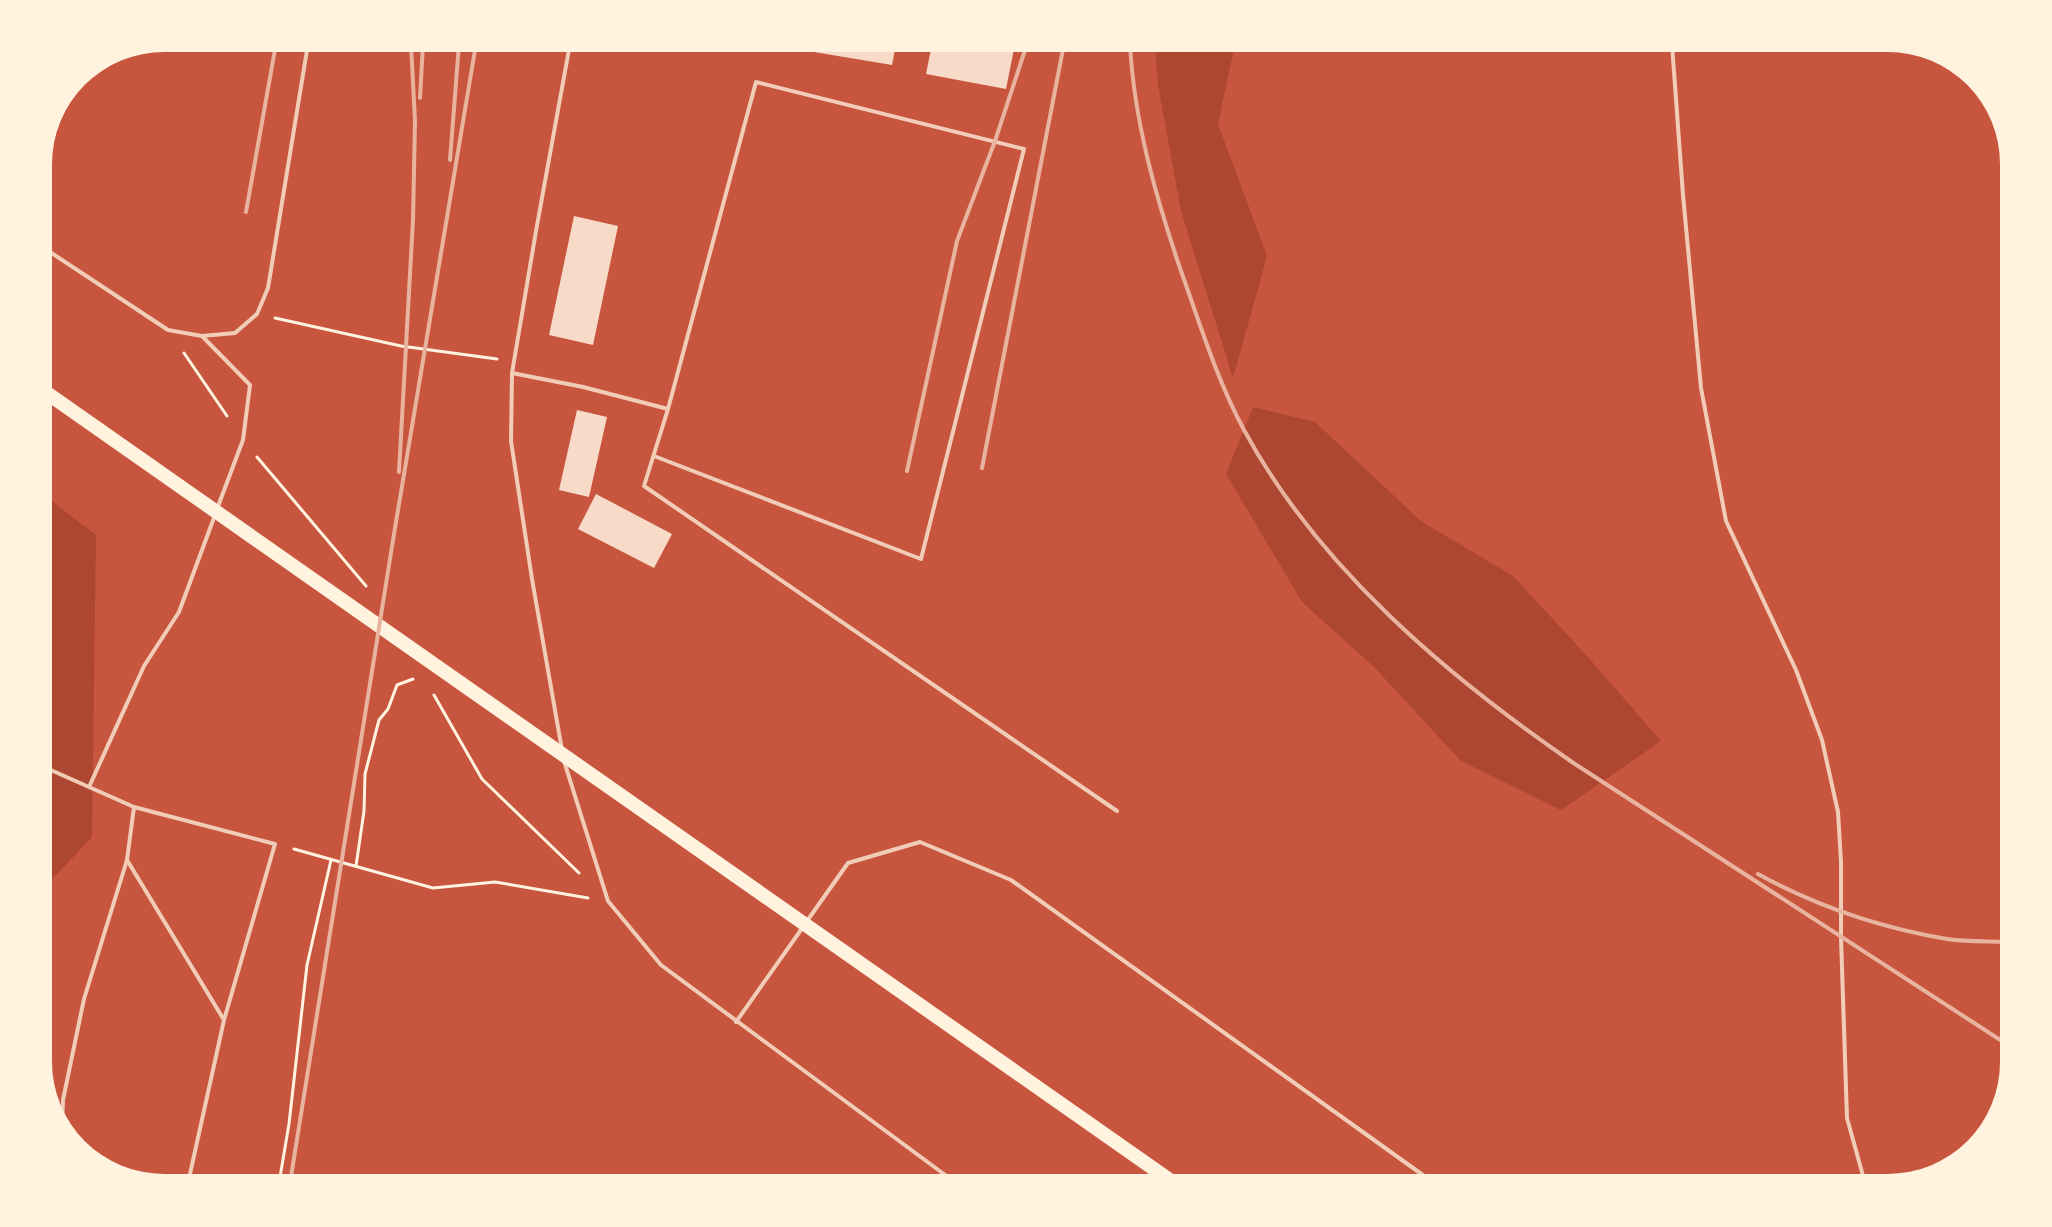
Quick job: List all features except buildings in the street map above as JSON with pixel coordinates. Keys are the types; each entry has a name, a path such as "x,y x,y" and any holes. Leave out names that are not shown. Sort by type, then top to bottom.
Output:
{"highway":[{"path":"53,397 1161,1174"}],"lane":[{"path":"53,254 168,330 202,336 234,333 257,314 268,288 307,52"},
{"path":"569,52 512,373 511,441 532,579 565,764 608,901 661,965 944,1174"},
{"path":"1673,52 1683,195 1701,388 1726,521 1796,670 1822,740 1838,812 1841,862 1841,938 1847,1118 1862,1174"},
{"path":"654,456 921,559 1024,148 756,82 668,409 644,486 1118,811"},
{"path":"89,787 144,666 178,612 243,440 250,385 202,336"},
{"path":"512,373 583,387 668,409"},
{"path":"53,771 134,807 276,844 224,1020 190,1174"},
{"path":"63,1108 84,999 127,860 134,807"},
{"path":"736,1022 848,863 920,842 1011,880 1421,1174"},
{"path":"127,860 224,1020"}],"path":[{"path":"257,314 402,346 514,362"},
{"path":"356,866 364,811 365,774 379,720 388,708 397,685 414,678"},
{"path":"276,844 433,888 495,882 608,901"},
{"path":"280,1174 307,965 331,860"}],"shaded area":[{"path":"1156,52 1233,52 1218,124 1267,256 1233,378 1181,211 1158,85"},
{"path":"1253,407 1315,422 1421,521 1513,576 1587,656 1661,741 1561,810 1461,761 1375,668 1302,602 1226,474"},
{"path":"53,502 96,535 92,837 53,878"}],"railway":[{"path":"246,212 275,52"},
{"path":"399,472 413,220 415,121 411,52"},
{"path":"420,98 423,52"},
{"path":"450,160 458,52"},
{"path":"291,1174 394,534 475,52"},
{"path":"907,471 957,241 995,141 1024,52"},
{"path":"982,468 1062,52"},
{"path":"1131,52 1141,130 1155,187 1181,271 1217,372 1244,430 1274,480 1309,527 1347,572 1388,615 1432,655 1478,693 1572,762 2000,1040"},
{"path":"1758,874 1826,906 1898,929 1955,940 2000,942"}]}
